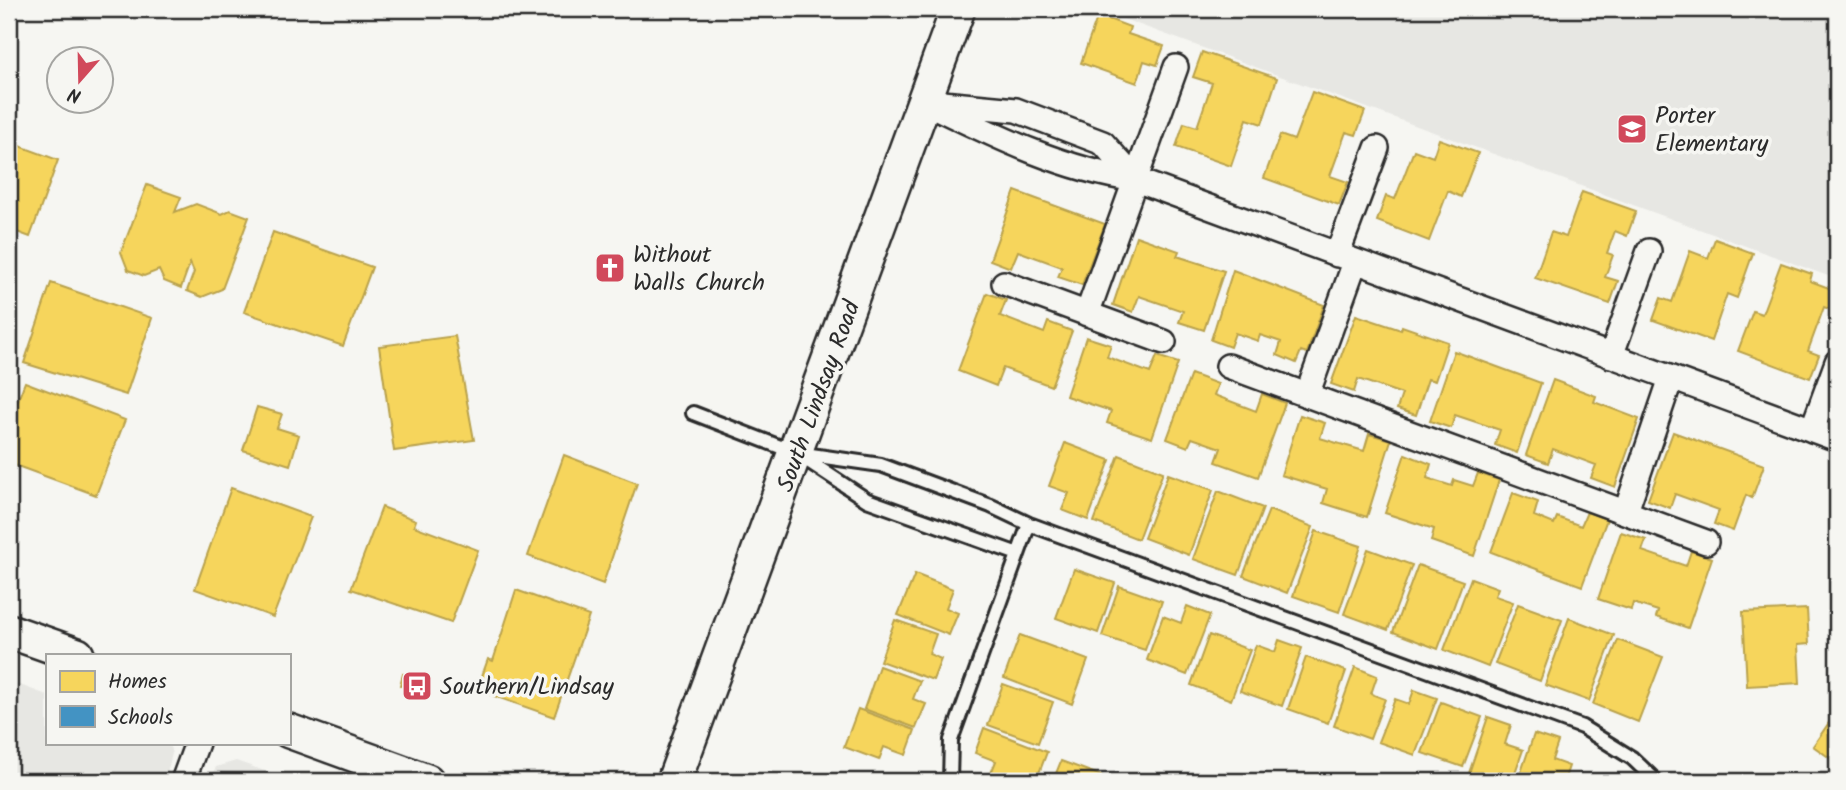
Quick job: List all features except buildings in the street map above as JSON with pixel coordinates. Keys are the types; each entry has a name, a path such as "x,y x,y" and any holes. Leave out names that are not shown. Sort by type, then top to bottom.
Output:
{"main road":[{"name":"South Lindsay Road","path":"674,781 958,9"},
{"path":"9,631 74,654"},
{"path":"290,731 427,781"}],"street":[{"path":"1087,314 1176,67"},
{"path":"925,102 1016,110 1103,143 1136,180"},
{"path":"925,102 1005,141 1091,174 1136,180 1837,439"},
{"path":"1063,162 1074,132"},
{"path":"1307,395 1377,148"},
{"path":"1611,356 1649,251"},
{"path":"1003,283 1164,342"},
{"path":"1812,430 1837,362"},
{"path":"1228,366 1706,542"},
{"path":"1626,511 1671,378"},
{"path":"183,781 197,744"}],"lane":[{"path":"693,413 796,453 867,500 1018,554"},
{"path":"796,453 881,465 991,506 1029,524 1582,727 1632,758 1656,781"},
{"path":"950,781 951,740 1029,524"}],"shaded area":[{"name":"Porter Elementary","path":"1096,9 1837,9 1837,250 1828,276"},
{"path":"9,681 46,695 46,744 169,744 172,754 165,781 9,781"},
{"path":"236,761 293,781 209,781 216,767"}],"place":[{"name":"Porter Elementary","path":"1632,129"},
{"name":"Without Walls Church","path":"610,268"},
{"name":"Southern/Lindsay","path":"417,686"}]}
